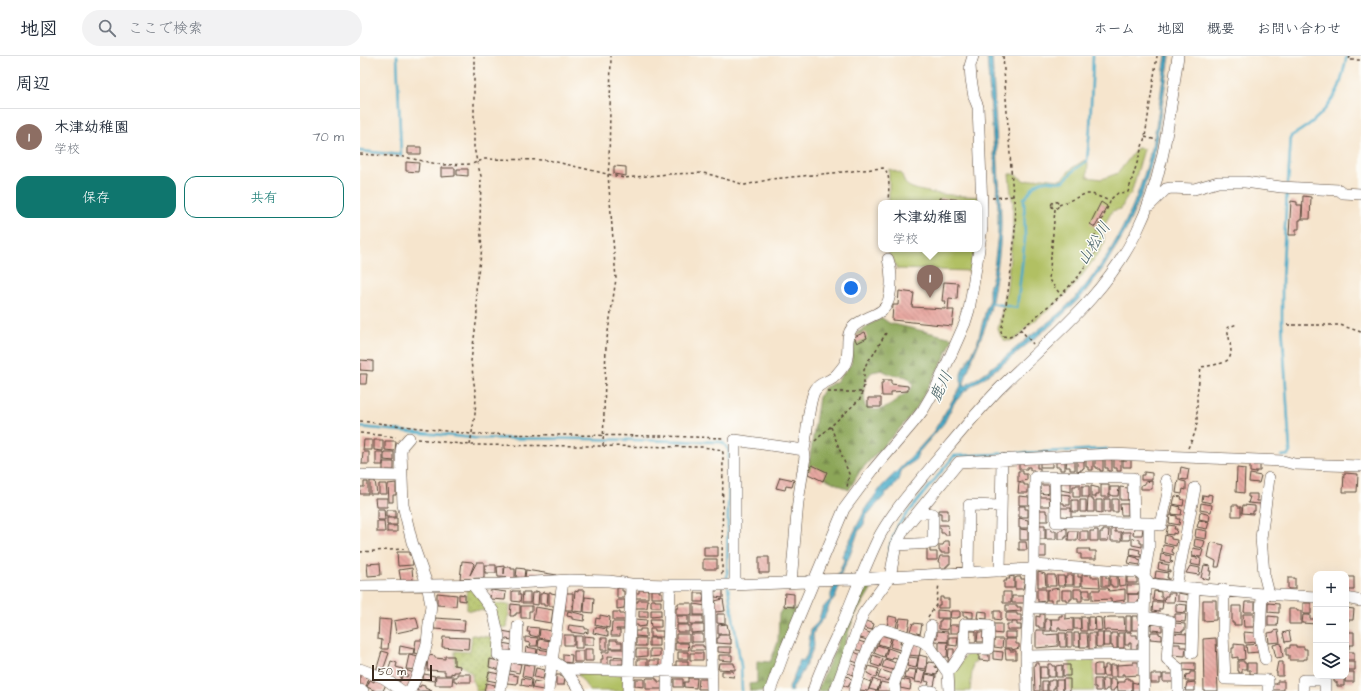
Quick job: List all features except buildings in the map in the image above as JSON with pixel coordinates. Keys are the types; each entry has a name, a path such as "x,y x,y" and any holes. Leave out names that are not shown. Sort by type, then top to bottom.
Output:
{"street":[{"path":"973,56 970,66 974,97 978,107 982,227"},
{"path":"813,691 858,579 881,535 904,499 986,403 1087,304 1105,284 1137,232 1148,207 1166,142 1178,56"},
{"path":"1148,207 1166,189 1194,189 1218,182 1245,182 1288,187 1339,190 1343,193 1361,194"},
{"path":"770,691 784,650 817,580 844,509 872,470 923,410 937,386 965,323 969,310 978,252"},
{"path":"791,582 798,502 812,397 818,386 834,378 844,364 847,357 851,330 857,324 881,311 887,305 890,296 890,267 888,259"},
{"path":"409,438 402,446 401,451 403,504 414,548 427,584 431,605 427,643 419,671 410,691"},
{"path":"728,585 735,440 804,450"},
{"path":"835,691 863,614 890,577 896,545 904,529 959,462 1111,454 1283,461 1294,464 1361,466"},
{"path":"1000,570 1002,459"},
{"path":"360,475 401,476"},
{"path":"1027,691 1026,656 1032,567 1035,477 1133,478 1134,523"},
{"path":"1055,477 1056,522 1149,523 1161,525 1169,488 1166,480"},
{"path":"1265,659 1260,635 1265,594 1261,538 1268,478"},
{"path":"1176,587 1195,488"},
{"path":"968,572 969,505 1001,506"},
{"path":"896,545 933,543 933,514 919,511"},
{"path":"1148,691 1144,691 1144,576 1149,547 1149,523"},
{"path":"360,586 563,581 609,581 631,584 670,585 728,585 808,582 817,580 858,579 1032,567 1138,572 1144,576 1149,583 1176,587 1313,597"},
{"path":"548,691 563,581"},
{"path":"472,584 493,611 499,637 498,655 553,661 565,669 580,691"},
{"path":"628,691 631,584"},
{"path":"668,691 670,585"},
{"path":"709,585 712,691"},
{"path":"1192,653 1194,588"},
{"path":"1224,590 1223,635 1225,679 1268,680 1268,691"},
{"path":"1349,599 1361,601"},
{"path":"1029,608 1144,612 1170,621 1167,659 1178,668 1178,691"},
{"path":"500,691 512,657 518,626"},
{"path":"927,645 931,632 931,626"},
{"path":"854,691 870,644 878,631 882,629 922,641 927,645 948,673 949,691"},
{"path":"895,691 894,684 910,637"},
{"path":"948,673 964,649"},
{"path":"1026,656 1144,654"},
{"path":"360,669 384,678 402,691"},
{"path":"565,669 712,672"},
{"path":"1302,691 1303,680 1325,682"},
{"path":"925,691 932,691"}],"path":[{"path":"470,444 476,398 471,361 477,312 476,284 482,249 480,224 481,176 477,162 474,140 474,56"},
{"path":"603,445 606,345 616,279 608,174 611,56"},
{"path":"1003,56 1013,196 1015,203 1012,269 1001,332 1003,336 1009,337 1013,336 1061,295 1078,277 1097,249 1095,234 1110,201 1118,194 1128,192 1146,138 1157,56"},
{"path":"1350,56 1349,60 1361,60"},
{"path":"1146,138 1162,141"},
{"path":"360,154 404,157 442,165 462,165 485,159 548,160 624,178 669,174 703,174 712,175 745,185 772,179 883,168 888,175 888,200"},
{"path":"1061,295 1049,280 1055,209 1058,208 1059,205 1085,194 1092,194 1110,201"},
{"path":"986,198 1013,196"},
{"path":"1055,209 1052,208 1052,203 1055,202 1059,205"},
{"path":"1188,449 1195,433 1197,422 1197,395 1201,367 1227,361 1230,357 1231,348 1227,328 1237,324"},
{"path":"1287,325 1340,325 1361,332"},
{"path":"1020,329 1040,351"},
{"path":"804,450 860,399 864,386 864,370 866,362 873,355 886,333"},
{"path":"814,392 862,392"},
{"path":"360,421 471,434 725,438 735,440"},
{"path":"831,426 849,474 847,490"},
{"path":"360,433 470,444 703,447 722,450 728,585"},
{"path":"360,552 414,548"},
{"path":"931,626 927,620 928,616 936,605 940,574"}],"green space":[{"path":"1137,148 1144,149 1131,194 1126,198 1121,209 1112,211 1102,230 1105,242 1100,251 1075,285 1056,304 1025,328 1022,334 1018,337 1010,341 1004,340 998,329 1007,288 1013,228 1013,202 1009,174 1014,174 1025,181 1042,178 1059,180 1062,179 1072,168 1085,160 1088,164 1087,177 1102,179 1118,173"},
{"path":"889,169 902,174 907,185 921,191 979,197 979,200 889,200"},
{"path":"889,252 976,252 972,271 897,269 893,260 889,259"},
{"path":"882,318 889,323 953,338 946,355 916,409 860,471 849,490 808,470 819,397 824,388 837,381 851,364 853,340 856,334","holes":["882,370 893,375 908,378 911,381 912,387 889,406 873,410 865,406 864,388 868,376 872,372"]},
{"path":"876,581 854,617 828,691 817,691 863,584"},
{"path":"467,587 472,587 490,611 467,610"},
{"path":"490,603 510,605 507,628 499,627"},
{"path":"782,609 798,609 767,691 750,691 749,684 757,683 757,661 770,662 778,642 779,614"},
{"path":"472,635 498,638 496,657 490,657 484,691 477,691 473,682 472,674 461,665 455,665 455,651 470,652"},
{"path":"976,652 976,662 973,662 970,691 954,691 954,673 968,653"},
{"path":"1070,659 1094,659 1094,691 1070,691"},
{"path":"577,673 621,674 625,679 625,691 590,691"}],"water":[{"path":"987,56 992,56 1001,209 1000,243 990,312 963,387 996,364 1056,316 1072,301 1100,267 1122,229 1140,188 1152,146 1166,56 1170,56 1154,154 1143,191 1125,232 1104,267 1081,297 1055,322 999,367 965,391 954,403 944,423 918,453 916,460 902,469 899,480 865,517 864,524 858,532 850,555 841,573 839,587 835,598 830,604 824,618 815,629 813,635 814,646 809,658 792,691 788,691 800,660 803,661 807,655 811,629 818,622 822,609 831,599 831,594 844,560 842,556 867,506 883,485 932,434 961,386 961,374 964,366 966,365 977,344 989,303 989,288 993,276 998,233 998,207"}],"waterway":[{"path":"360,151 401,155 397,56"},
{"path":"991,303 1017,308 1025,239 1024,198 1036,184 1042,181 1064,181 1074,170 1087,161 1093,56"},
{"path":"1288,183 1291,136 1299,132 1319,116 1335,95 1342,79 1347,56"},
{"path":"1282,456 1288,455 1290,452 1282,323 1282,281 1287,190"},
{"path":"360,427 474,438 722,442 729,451 727,582"},
{"path":"888,560 890,546 898,525 954,456 1107,449"},
{"path":"728,587 741,666 742,691"},
{"path":"839,665 844,651"}],"place":[{"name":"木津幼稚園","path":"930,298"}],"water label":[{"name":"山松川","path":"1093,243"},
{"name":"鹿川","path":"940,386"}]}
